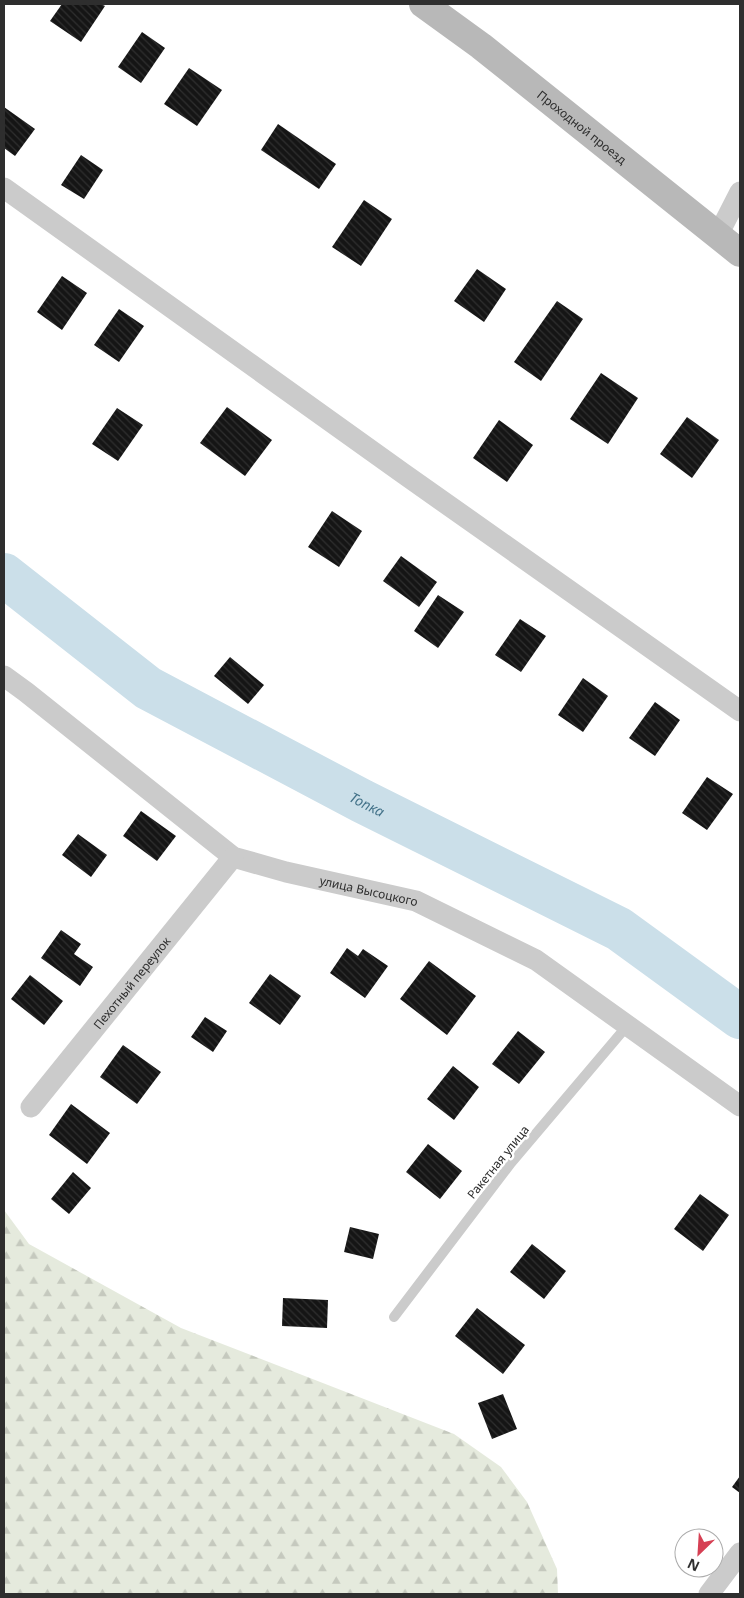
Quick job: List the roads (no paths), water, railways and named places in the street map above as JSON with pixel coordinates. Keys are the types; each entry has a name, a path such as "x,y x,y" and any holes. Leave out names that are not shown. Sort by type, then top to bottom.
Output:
{"street":[{"name":"Проходной проезд","path":"423,4 481,46 740,253"},
{"path":"4,188 740,711"},
{"path":"718,234 740,192"},
{"name":"улица Высоцкого","path":"4,676 233,857 286,872 416,902 536,960 740,1106"},
{"name":"Пехотный переулок","path":"31,1107 233,857"},
{"path":"709,1594 740,1553"}],"lane":[{"name":"Ракетная улица","path":"394,1317 511,1163 627,1026"}],"waterway":[{"name":"Топка","path":"4,575 148,688 362,801 619,929 740,1017"}]}
